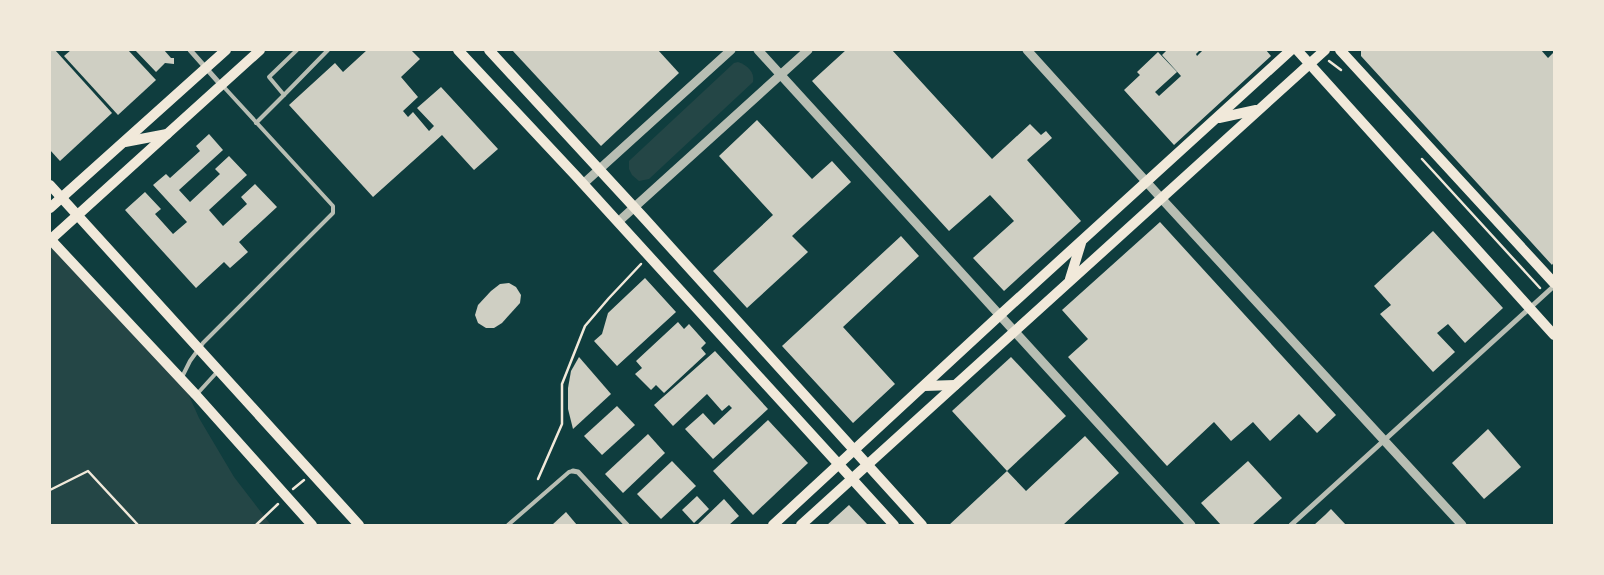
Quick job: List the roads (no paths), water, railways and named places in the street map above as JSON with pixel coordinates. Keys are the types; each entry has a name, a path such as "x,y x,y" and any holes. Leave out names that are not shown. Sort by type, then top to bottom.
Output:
{"main road":[{"path":"50,208 226,50"},
{"path":"260,50 78,216 50,239 196,395 312,525"},
{"path":"458,50 618,222 894,525"},
{"path":"489,50 922,525"},
{"path":"773,525 1291,50"},
{"path":"1296,50 1554,335"},
{"path":"1340,50 1554,284"},
{"path":"801,525 1323,52"},
{"path":"1218,118 1257,110"},
{"path":"124,142 168,134"},
{"path":"50,186 359,525"},
{"path":"1070,280 1081,242"},
{"path":"924,386 955,385"}],"street":[{"path":"190,50 222,85"},
{"path":"583,184 731,50"},
{"path":"758,50 1191,525"},
{"path":"618,222 808,50"},
{"path":"1027,50 1462,525"},
{"path":"1291,525 1554,284"},
{"path":"573,471 578,472 627,525"}],"lane":[{"path":"284,95 269,77 297,50"},
{"path":"256,123 328,50"},
{"path":"182,380 184,371 199,349 328,218 333,212 334,206 222,85"},
{"path":"196,395 219,370"},
{"path":"508,525 569,472 573,471"}]}
